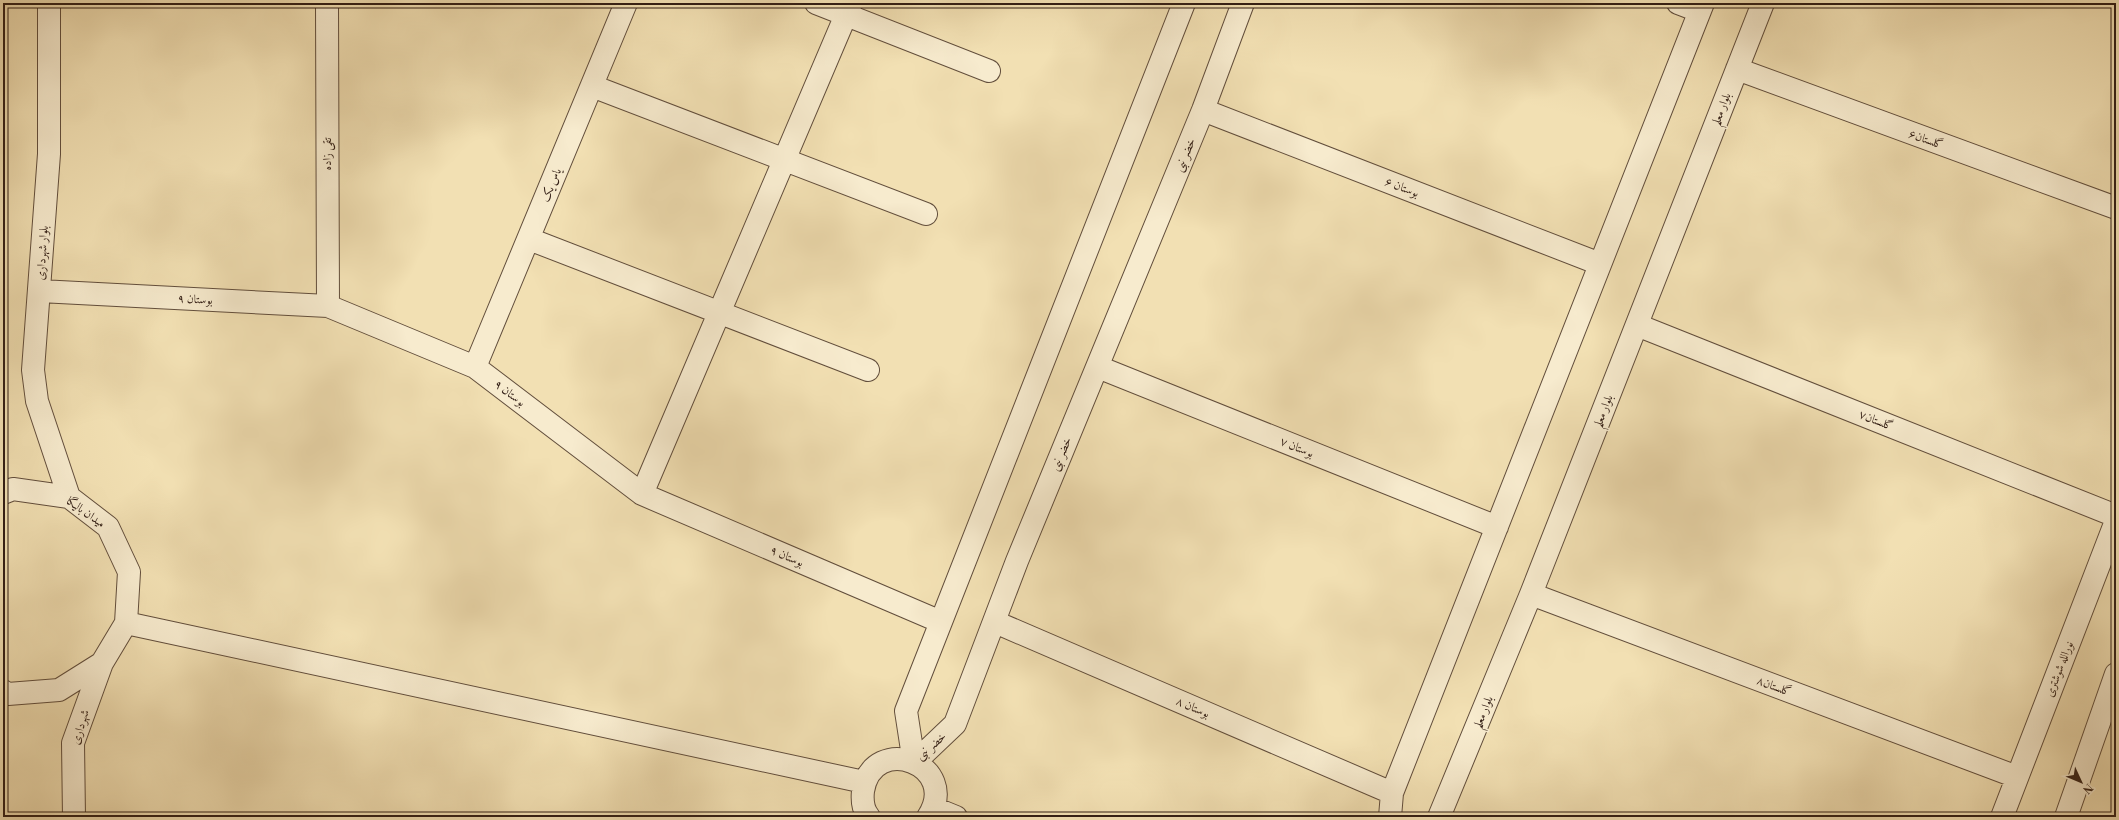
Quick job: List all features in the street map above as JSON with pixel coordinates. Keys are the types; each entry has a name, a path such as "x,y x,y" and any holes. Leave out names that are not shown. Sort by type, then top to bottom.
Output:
{"street":[{"name":"بلوار شهرداری","path":"49,3 49,154 33,370 37,401 69,497"},
{"name":"تقی زاده","path":"327,3 328,306"},
{"name":"یاس یک","path":"476,367 626,3"},
{"path":"816,3 849,9 989,71"},
{"name":"خضر نبی","path":"914,763 906,711 1184,3"},
{"name":"خضر نبی","path":"914,763 955,724 995,622 1016,561 1098,367 1203,110 1243,3"},
{"path":"1390,817 1392,793 1701,7 1678,3"},
{"name":"بلوار معلم","path":"1440,817 1532,594 1763,3"},
{"path":"642,494 849,9"},
{"name":"گلستان۶","path":"1737,69 2116,208"},
{"path":"592,86 926,214"},
{"name":"بوستان ۶","path":"1203,110 1600,264"},
{"path":"528,240 868,370"},
{"name":"بوستان ۹","path":"40,291 328,306 476,367 642,494 941,622"},
{"name":"گلستان۷","path":"1637,325 2116,516"},
{"name":"بوستان ۷","path":"1098,367 1497,526"},
{"name":"میدان بالیگا","path":"3,493 12,489 69,497 108,527 129,572 126,622 102,663 59,690 8,694 3,691"},
{"name":"نورالله شوشتری","path":"2002,817 2116,521"},
{"name":"گلستان۸","path":"1532,594 2017,777"},
{"path":"126,622 864,782"},
{"name":"بوستان ۸","path":"995,622 1392,793"},
{"name":"شهرداری","path":"74,817 73,743 102,663"},
{"path":"2066,817 2116,674"},
{"path":"869,817 862,799 864,782 874,769 888,760 904,758 920,764 931,776 936,792 931,812 956,817"}]}
